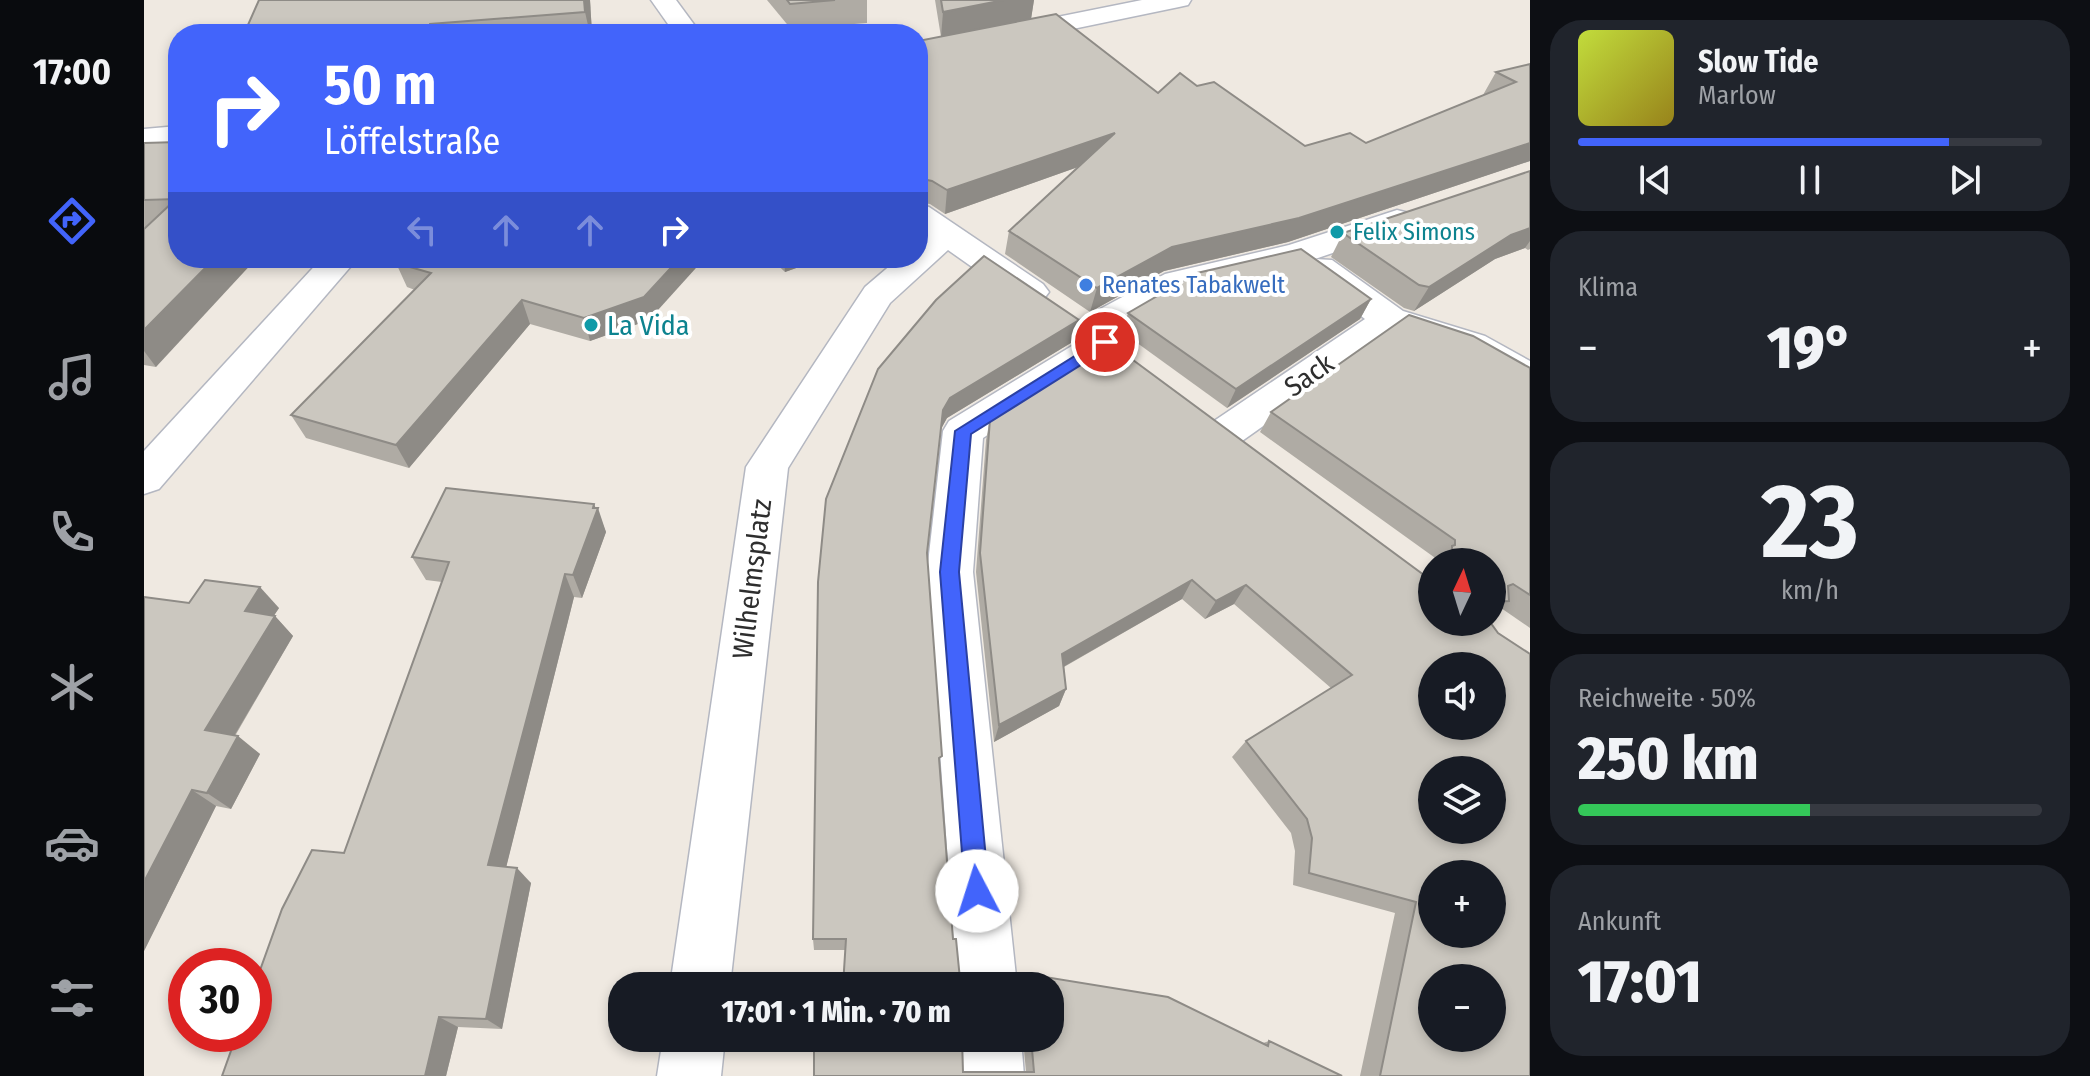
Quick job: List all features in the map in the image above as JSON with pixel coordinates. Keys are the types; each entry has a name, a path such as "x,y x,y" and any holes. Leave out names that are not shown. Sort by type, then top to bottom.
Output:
{"street":[{"path":"663,0 681,24"},
{"path":"928,51 1179,0"},
{"path":"144,138 168,136"},
{"path":"986,972 950,572 963,431 1108,344 1177,282 1298,253 1429,210"},
{"path":"933,224 1108,344"},
{"path":"1298,253 1390,319 1472,345 1530,378"},
{"path":"144,478 332,268"},
{"name":"Wilhelmsplatz","path":"702,972 767,467 877,295 898,268"},
{"name":"Sack","path":"1228,431 1390,319"},
{"path":"689,1076 692,1052"},
{"path":"991,1052 992,1076"}],"building":[{"path":"259,0 584,0 585,12 430,24 248,24"},
{"path":"787,0 835,0 790,4"},
{"path":"941,0 1004,0 943,12"},
{"path":"1056,14 1158,93 1180,73 1197,86 1214,82 1305,146 1350,133 1366,143 1516,82 1496,72 1530,64 1530,143 1299,218 1172,247 1097,288 1009,231 1115,133 947,190 928,180 928,39"},
{"path":"168,142 168,199 144,200 144,143"},
{"path":"1530,171 1530,228 1511,235 1429,287 1419,285 1343,233"},
{"path":"168,206 168,268 205,268 144,330 144,229"},
{"path":"1301,249 1371,299 1236,389 1128,313 1197,273"},
{"path":"984,256 1079,320 950,398 943,410 927,553 942,756 939,758 953,939 956,939 959,972 844,972 846,939 813,939 818,582 826,499 878,369 936,300"},
{"path":"414,268 671,268 644,297 584,318 522,300 396,445 291,415 431,273"},
{"path":"1409,315 1473,336 1530,368 1530,595 1513,584 1508,586 1509,601 1506,601 1506,548 1452,548 1455,540 1271,412"},
{"path":"1110,343 1418,571 1418,636 1503,636 1530,654 1530,1076 1380,1076 1416,902 1309,873 1312,838 1307,819 1246,741 1352,675 1246,585 1216,601 1192,580 1062,654 1066,689 999,725 980,553 990,419"},
{"path":"446,488 594,504 593,508 598,508 573,575 565,574 488,865 517,868 486,1019 439,1017 425,1076 222,1076 231,1052 272,1052 272,948 268,948 282,909 312,850 344,853 449,562 412,557"},
{"path":"205,580 260,587 245,611 275,616 205,730 238,736 207,793 192,790 144,882 144,597 189,603"},
{"path":"1064,980 1168,997 1268,1046 1269,1041 1342,1076 814,1076 814,1052 962,1052 963,1072 1034,1072 1032,1052 1064,1052"}],"place":[{"name":"Felix Simons","path":"1337,232"},
{"name":"Renates Tabakwelt","path":"1086,285"},
{"name":"La Vida","path":"591,325"}],"route":[{"path":"977,891 950,572 963,431 1105,342"}]}
